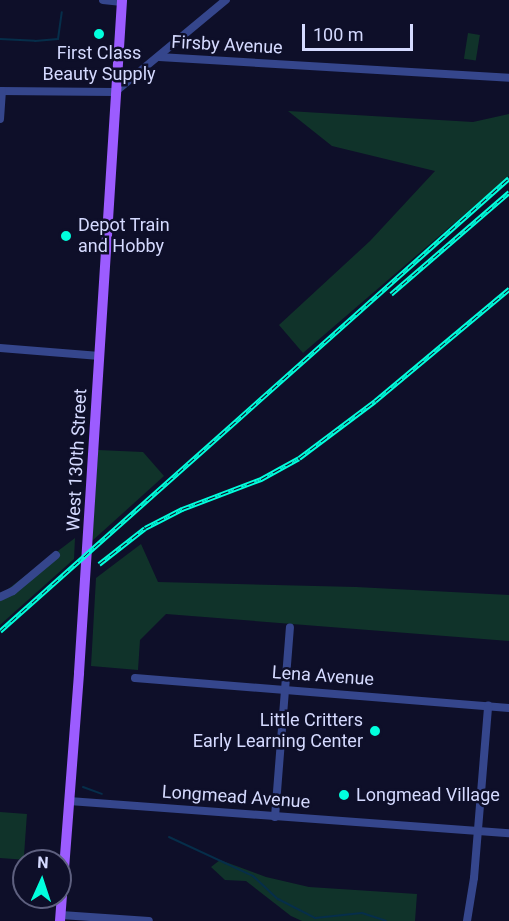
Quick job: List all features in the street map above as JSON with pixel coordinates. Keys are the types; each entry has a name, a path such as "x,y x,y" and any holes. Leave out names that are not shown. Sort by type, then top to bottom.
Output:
{"main road":[{"name":"West 130th Street","path":"61,918 122,1"}],"street":[{"path":"104,0 122,1"},
{"path":"0,119 1,91 115,92 226,0"},
{"name":"Firsby Avenue","path":"159,57 509,78"},
{"path":"0,348 100,356"},
{"path":"0,597 13,591 56,555"},
{"path":"275,817 290,628"},
{"name":"Lena Avenue","path":"135,678 509,708"},
{"path":"466,921 478,831 488,706"},
{"name":"Longmead Avenue","path":"69,801 509,833"},
{"path":"61,918 149,921"}],"green space":[{"path":"468,33 480,35 476,61 464,59"},
{"path":"288,111 473,122 509,114 509,176 303,353 279,325 370,241 435,171 332,146"},
{"path":"98,450 143,452 164,476 92,541"},
{"path":"75,538 74,559 0,625 0,595"},
{"path":"141,544 158,582 356,587 509,595 509,641 166,614 140,640 138,670 91,666 96,578"},
{"path":"0,812 27,814 24,849 12,849 12,859 0,858"},
{"path":"220,860 266,877 309,887 417,894 415,921 302,921 291,916 246,881 225,880 211,867"}],"waterway":[{"path":"0,39 35,41 58,39 62,12"},
{"path":"83,787 102,794"},
{"path":"169,837 253,876 278,899 315,918 362,913 386,921"}],"railway":[{"path":"0,631 509,178"},
{"path":"391,294 509,192"},
{"path":"99,564 145,528 182,509 261,479 299,458 375,401 509,289"}],"place":[{"name":"First Class Beauty Supply","path":"99,34"},
{"name":"Depot Train and Hobby","path":"66,236"},
{"name":"Little Critters Early Learning Center","path":"375,731"},
{"name":"Longmead Village","path":"344,795"}]}
